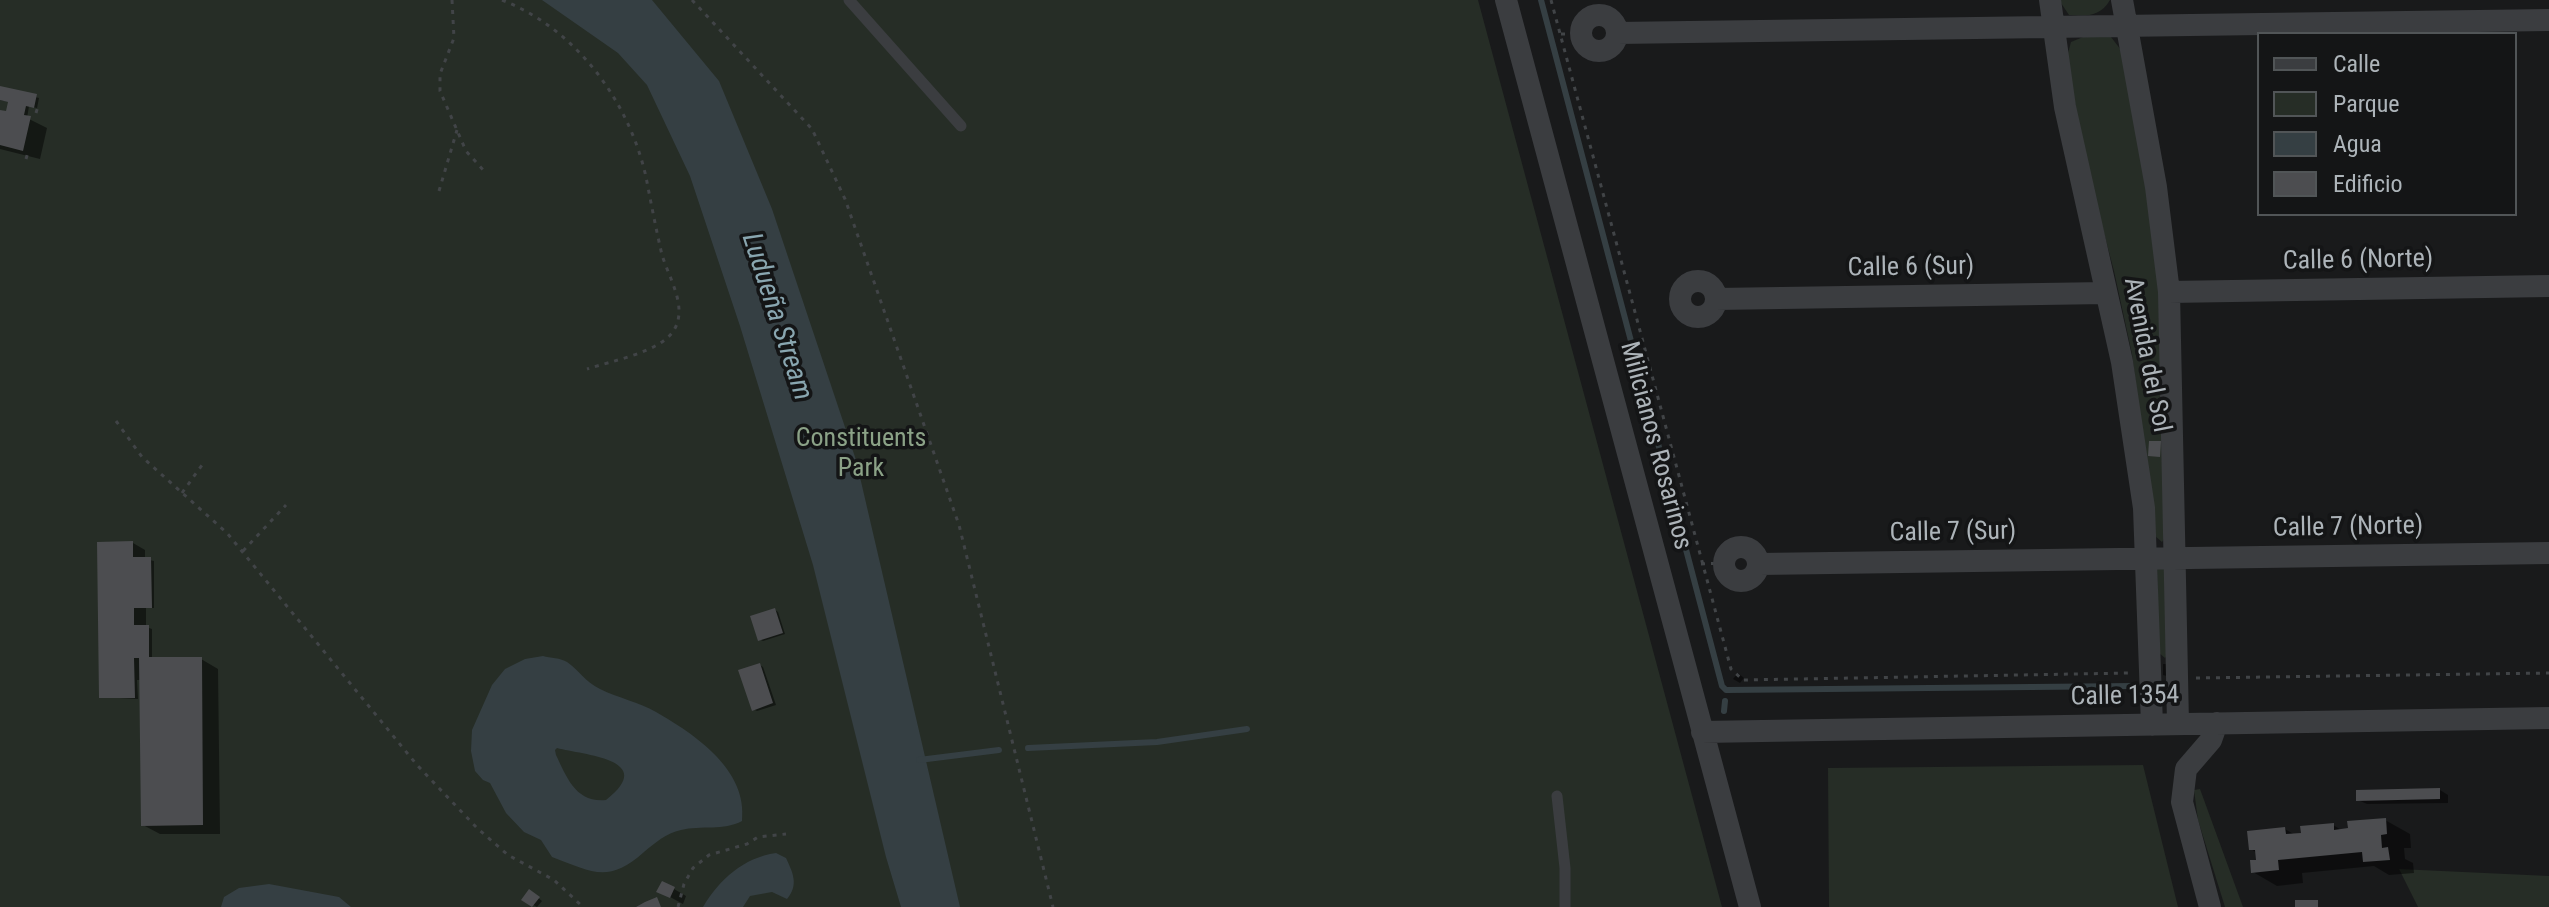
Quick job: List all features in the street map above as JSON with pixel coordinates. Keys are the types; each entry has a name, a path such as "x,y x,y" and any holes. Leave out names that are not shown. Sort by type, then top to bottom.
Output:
{"street":[{"name":"Milicianos Rosarinos","path":"1506,0 1750,907"},
{"name":"Avenida del Sol","path":"2050,0 2065,107 2122,362 2144,508 2152,725"},
{"name":"Avenida del Sol","path":"2122,0 2156,187 2169,292 2178,724"},
{"path":"1571,34 1600,51 1612,46 1617,33 2549,20"},
{"name":"Calle 6 (Norte)","path":"2169,292 2549,286"},
{"name":"Calle 6 (Sur)","path":"1716,299 2106,293"},
{"name":"Calle 7 (Norte)","path":"2148,559 2549,553"},
{"name":"Calle 7 (Sur)","path":"1712,564 1741,582 1753,577 1759,564 2148,559"},
{"name":"Calle 1354","path":"1702,732 2549,718"},
{"path":"2210,907 2182,802 2186,769 2211,740 2217,723"}],"lane":[{"path":"849,0 961,126"},
{"path":"1557,796 1565,868 1565,907"}],"path":[{"path":"452,0 454,38 440,74 440,91 466,151 485,172"},
{"path":"502,0 545,23 572,45 597,72 617,101 645,176 663,259 678,303 680,319 673,334 658,346 587,369"},
{"path":"692,0 812,129 845,199 959,525 1053,907"},
{"path":"1551,0 1571,34 1712,564 1731,669 1743,680 2136,671"},
{"path":"36,113 38,106"},
{"path":"439,191 457,130"},
{"path":"26,159 28,152"},
{"path":"116,421 142,457 243,551 417,765 477,828 508,855 554,880 583,907"},
{"path":"182,493 202,465"},
{"path":"243,551 286,505"},
{"path":"2192,675 2195,678 2549,673"},
{"path":"678,907 684,884 693,868 709,855 747,844 758,837 786,834"}],"green space":[{"name":"Constituents Park","path":"0,0 1478,0 1722,907 0,907"},
{"path":"2059,0 2110,0 2092,14 2069,15"},
{"path":"2083,37 2111,37 2121,50 2146,185 2162,334 2166,536 2162,542 2155,536 2132,354 2085,161 2067,57 2071,42"},
{"path":"2167,565 2169,653 2165,658 2159,653 2157,569"},
{"path":"2143,765 2178,907 1829,907 1828,768"},
{"path":"2200,789 2243,907 2225,907 2198,820 2194,790"},
{"path":"2399,869 2549,876 2549,907 2418,907"}],"water":[{"name":"Ludueña Stream","path":"542,0 652,0 719,81 772,209 856,460 960,907 901,907 813,565 740,326 690,176 647,85 618,53"},
{"path":"543,656 565,661 595,686 649,709 702,743 728,770 737,786 742,803 742,821 728,826 676,831 631,862 610,872 589,870 552,857 541,840 524,832 506,813 490,783 475,771 471,751 472,730 492,685 505,669 525,659","holes":["557,748 598,757 621,767 624,776 620,786 606,800 596,800 580,793 556,755"]},
{"path":"776,853 786,858 793,874 793,889 787,899 772,892 750,896 743,907 703,907 717,887 734,871 753,860"},
{"path":"269,884 339,897 351,907 221,907 224,897 239,888"}],"building":[{"path":"0,86 37,94 34,108 26,106 24,115 31,116 23,151 0,145 0,110 6,111 8,102 0,100"},
{"path":"2149,441 2161,441 2160,457 2148,456"},
{"path":"133,541 133,557 151,557 152,608 134,608 134,625 149,625 149,657 202,657 203,825 141,826 139,658 134,658 135,698 99,698 97,542"},
{"path":"775,608 783,633 758,641 750,616"},
{"path":"760,663 773,703 752,711 738,670"},
{"path":"2440,788 2440,799 2356,801 2356,790"},
{"path":"2386,818 2387,834 2381,835 2382,848 2388,847 2390,860 2363,862 2362,852 2278,860 2279,870 2251,873 2250,860 2256,860 2255,850 2249,850 2247,831 2285,827 2286,834 2301,833 2300,826 2334,823 2334,830 2348,828 2347,821"},
{"path":"662,881 675,887 670,898 656,892"},
{"path":"529,889 540,897 532,907 521,900"},
{"path":"657,897 661,907 636,907 645,902"},
{"path":"2295,900 2318,900 2318,907 2295,907"}],"waterway":[{"path":"1541,0 1722,686 1726,690 2133,686"},
{"path":"1724,711 1725,701"},
{"path":"1028,748 1157,742 1247,729"},
{"path":"919,760 999,750"}]}
